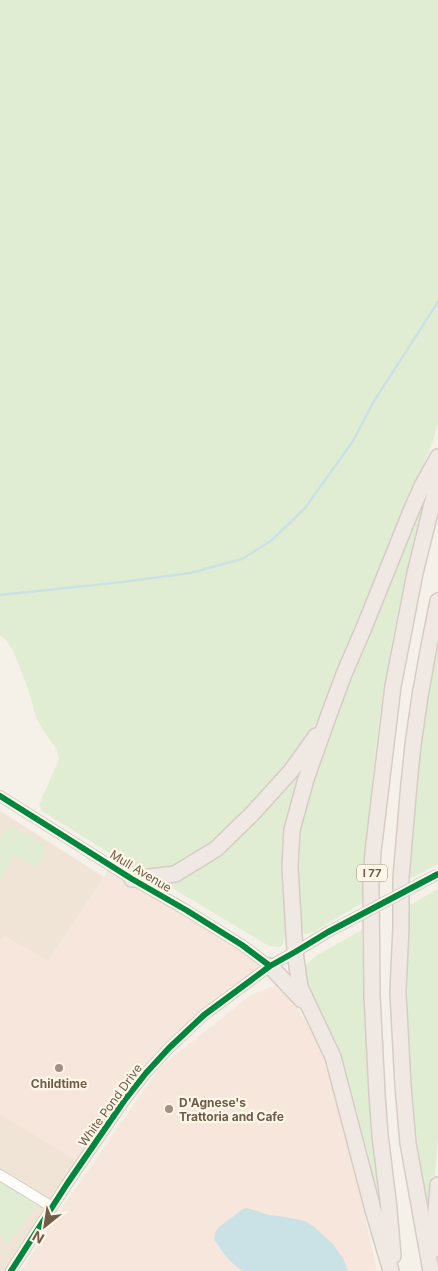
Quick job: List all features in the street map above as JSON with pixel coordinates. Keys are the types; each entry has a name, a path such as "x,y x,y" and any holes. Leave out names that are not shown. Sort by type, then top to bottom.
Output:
{"highway":[{"path":"391,1271 372,1210 332,1058 300,987 295,952 290,867 292,830 306,779 344,674 411,511 438,457"},
{"name":"I 77","path":"395,1271 377,1094 372,994 371,885 373,852 393,686 415,573 438,480"},
{"name":"I 77","path":"431,1271 408,1143 398,992 401,878 408,784 420,696 438,601"},
{"path":"132,879 175,874 216,849 252,814 291,771 327,720"},
{"path":"270,966 311,1012"},
{"path":"431,1271 438,1185"}],"street":[{"name":"Mull Avenue","path":"0,796 242,945 270,966"},
{"name":"White Pond Drive","path":"11,1271 101,1132 124,1100 170,1046 204,1015 270,966 328,932 438,874"},
{"path":"0,1175 52,1207"}],"shaded area":[{"path":"0,811 104,877 48,961 4,936 0,941"},
{"path":"110,866 270,966 169,1048 81,1163 0,1114 0,941 3,936 48,961"},
{"path":"275,985 296,1005 318,1044 329,1074 357,1182 377,1271 21,1271 64,1205 160,1067 251,995"},
{"path":"0,1114 81,1163 11,1271 0,1271"}],"green space":[{"path":"0,0 438,0 438,424 431,446 327,701 307,740 294,761 230,830 171,872 154,874 130,866 42,811 39,805 59,759 56,748 36,718 28,689 14,653 6,640 0,636"},
{"path":"422,510 401,598 384,688 374,767 362,903 314,932 305,934 300,929 299,877 301,827 316,768 416,515"},
{"path":"438,640 438,864 410,879 421,745 430,678"},
{"path":"298,771 301,774 284,831 283,885 287,928 284,942 280,947 269,946 169,886 174,880 223,849 244,832 273,803"},
{"path":"16,828 44,844 44,851 40,862 35,867 15,855 0,880 0,837 7,829"},
{"path":"438,889 438,1141 431,1214 426,1217 413,1101 408,1031 408,906"},
{"path":"362,930 367,1068 373,1146 382,1217 308,998 302,968 317,955"},
{"path":"0,1182 37,1204 18,1232 4,1245 0,1233"}],"water":[{"path":"247,1208 269,1215 305,1221 333,1244 343,1258 348,1271 244,1271 239,1269 227,1258 214,1239 219,1227"}],"waterway":[{"path":"0,595 190,573 242,559 272,540 305,508 353,441 374,401 438,302"}],"cycle path":[{"path":"0,796 242,945 270,966"},
{"path":"11,1271 67,1184 124,1101 169,1048 204,1015 270,966 328,932 438,874"}],"place":[{"name":"Childtime","path":"59,1068"},
{"name":"D'Agnese's Trattoria and Cafe","path":"169,1109"}]}
